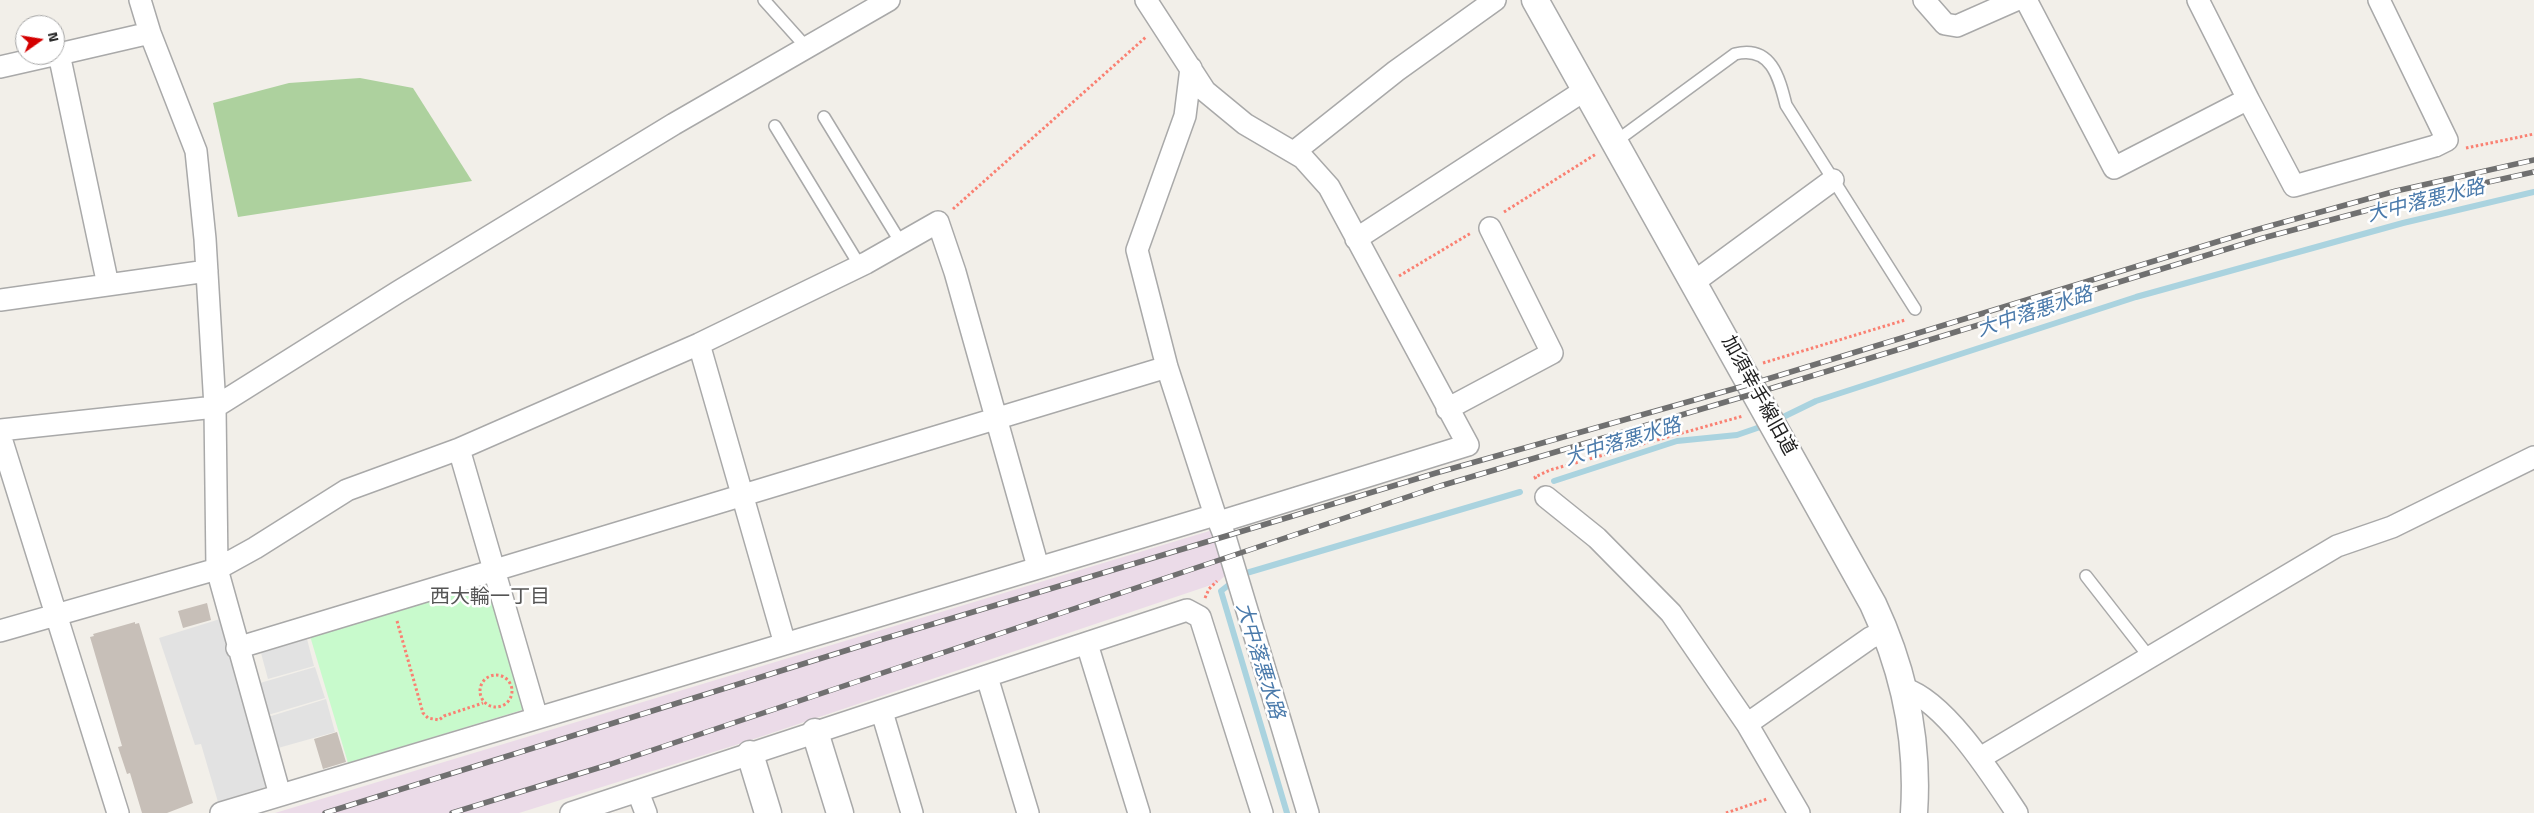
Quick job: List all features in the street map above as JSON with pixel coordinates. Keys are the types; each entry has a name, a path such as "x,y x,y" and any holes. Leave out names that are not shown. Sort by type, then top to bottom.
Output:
{"street":[{"path":"140,0 150,33 196,151 207,271 215,407 217,568 237,648 280,795"},
{"path":"118,813 1,438 215,407 406,287 666,130 889,0"},
{"path":"221,813 1038,567 1217,519 1468,445 1329,187 1303,158 1246,124 1206,91 1146,0"},
{"path":"1294,152 1396,71 1495,0"},
{"name":"加須幸手線旧道","path":"1535,0 1857,572 1886,631 1905,689 1914,756 1914,813"},
{"path":"1924,0 1945,24 1957,26 2016,0"},
{"path":"2026,0 2114,168 2248,99"},
{"path":"2198,0 2294,186 2435,146 2447,140 2379,0"},
{"path":"65,52 150,33"},
{"path":"0,67 15,64"},
{"path":"58,65 108,285"},
{"path":"1191,68 1185,116 1137,250 1167,367 1217,519 1225,537 1308,813"},
{"path":"1356,239 1585,90"},
{"path":"1694,282 1832,180"},
{"path":"0,631 217,568 255,548 347,490 459,449 699,344 860,266 938,222 955,272 1038,567"},
{"path":"1447,409 1552,353 1490,228"},
{"path":"0,300 207,271"},
{"path":"699,344 785,644"},
{"path":"237,648 1167,367"},
{"path":"459,449 537,718"},
{"path":"1980,758 2337,546 2392,526 2534,457"},
{"path":"1546,497 1597,538 1671,613 1747,724 1789,792 1799,813"},
{"path":"571,813 1187,610 1200,617 1262,813"},
{"path":"1747,724 1870,638 1886,631"},
{"path":"1087,644 1139,813"},
{"path":"987,677 1028,813"},
{"path":"1905,689 1918,694 1930,702 1980,758 2017,813"},
{"path":"882,712 912,813"},
{"path":"816,732 840,813"},
{"path":"750,754 768,813"},
{"path":"638,792 646,813"}],"lane":[{"path":"764,0 807,48"},
{"path":"1615,142 1736,54 1746,51 1756,52 1767,58 1781,85 1786,105 1915,309"},
{"path":"824,117 901,243"},
{"path":"775,126 860,266"},
{"path":"2086,576 2150,658"}],"path":[{"path":"938,222 1161,23"},
{"path":"2447,140 2454,148 2464,148 2534,134"},
{"path":"1757,365 1915,316 1915,309"},
{"path":"1546,497 1535,477 1550,470 1766,410"},
{"path":"391,602 424,713 428,718 439,720 444,716 482,703 496,707 507,704 513,691 510,681 502,676 486,677 480,685 479,694 482,703"},
{"path":"1726,813 1789,792"}],"shaded area":[{"path":"1216,529 1230,571 1217,583 742,743 519,813 275,813"},
{"path":"220,619 269,780 265,787 218,802 201,744 195,745 159,638"},
{"path":"307,639 314,666 268,679 261,653"},
{"path":"315,667 325,698 268,715 260,683"},
{"path":"326,699 335,732 278,748 268,717"}],"green space":[{"path":"360,78 413,88 472,181 238,217 213,103 289,83"},
{"path":"484,583 494,589 528,702 522,710 348,763 310,636"}],"building":[{"path":"207,603 211,620 183,628 178,611"},
{"path":"135,622 135,624 139,623 193,803 167,813 142,813 130,773 127,774 118,747 122,746 90,637 94,636 93,634"},
{"path":"337,732 346,762 323,769 314,739"}],"waterway":[{"name":"大中落悪水路","path":"1777,420 1816,401 2136,297 2403,223 2534,192"},
{"name":"大中落悪水路","path":"1554,481 1677,441 1737,435 1766,425"},
{"name":"大中落悪水路","path":"1287,813 1221,591 1243,574 1520,492"}],"railway":[{"path":"325,813 883,639 1436,473 1751,384 2259,229 2396,191 2534,160"},
{"path":"452,813 611,764 1440,486 1756,393 2263,238 2398,202 2534,172"}],"district":[{"name":"西大輪一丁目","path":"490,598"}]}
